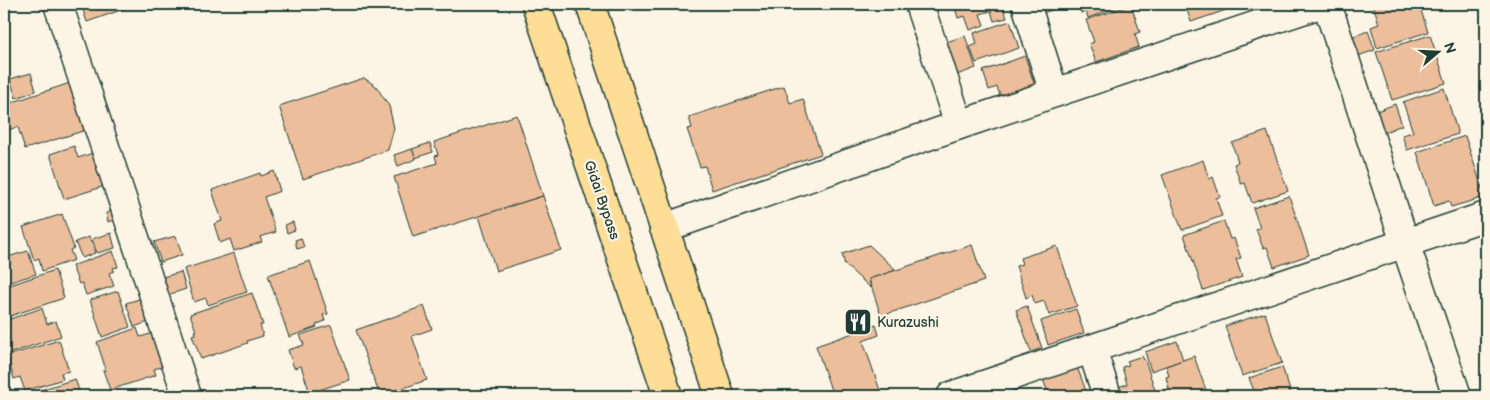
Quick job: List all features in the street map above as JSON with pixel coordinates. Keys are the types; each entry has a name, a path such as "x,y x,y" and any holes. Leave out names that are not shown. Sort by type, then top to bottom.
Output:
{"highway":[{"name":"Gidai Bypass","path":"536,4 668,396"},
{"path":"590,4 720,396"}],"street":[{"path":"58,4 187,396"},
{"path":"919,4 959,125"},
{"path":"1026,4 1054,94"},
{"path":"664,228 959,125 1320,4"},
{"path":"1327,4 1457,396"},
{"path":"951,396 1486,216"},
{"path":"1092,349 1107,396"}],"building":[{"path":"81,4 134,4 135,5 87,22"},
{"path":"954,4 1002,4 1007,18 994,21 991,11 980,14 984,25 970,30 965,16 958,18"},
{"path":"1040,4 1066,4 1066,5 1043,13"},
{"path":"1077,4 1119,4 1120,6 1088,18 1086,11 1081,13"},
{"path":"1185,4 1232,4 1232,8 1191,22"},
{"path":"1247,4 1266,4 1249,10"},
{"path":"1373,4 1419,4 1428,32 1377,48 1371,27 1379,24"},
{"path":"1131,5 1140,32 1135,34 1139,47 1096,62 1089,44 1094,42 1086,20"},
{"path":"1010,21 1019,48 976,63 970,47 977,44 974,33"},
{"path":"1368,31 1375,50 1355,57 1348,38"},
{"path":"1430,35 1446,83 1392,100 1376,52"},
{"path":"965,36 976,68 954,76 943,43"},
{"path":"1025,56 1035,86 1001,98 997,87 989,90 983,71"},
{"path":"31,73 36,91 16,98 10,79"},
{"path":"364,78 376,86 389,106 394,128 388,150 303,179 279,106"},
{"path":"70,83 86,130 25,149 18,127 4,131 4,105"},
{"path":"784,86 790,103 803,99 821,154 712,190 705,166 700,167 687,129 692,128 689,117"},
{"path":"1444,88 1458,134 1407,150 1402,135 1413,132 1403,102"},
{"path":"1395,104 1402,125 1380,134 1372,113"},
{"path":"517,115 543,196 413,237 394,177 437,163 435,156 438,155 434,142"},
{"path":"1267,131 1288,191 1252,203 1245,183 1241,184 1234,164 1238,162 1232,143"},
{"path":"1465,136 1485,197 1451,207 1449,201 1434,206 1417,152"},
{"path":"430,143 433,152 415,158 412,149"},
{"path":"74,146 78,158 96,152 108,185 64,199 50,154"},
{"path":"412,149 416,159 398,166 394,155"},
{"path":"1203,160 1209,179 1213,177 1220,197 1216,198 1222,216 1182,230 1162,175"},
{"path":"274,171 280,191 264,197 276,232 260,237 262,242 234,251 230,239 220,243 214,224 222,221 212,190 260,173 261,176"},
{"path":"543,196 561,250 496,271 479,216"},
{"path":"1289,196 1309,255 1274,267 1267,247 1263,248 1256,229 1260,228 1253,208"},
{"path":"116,209 119,218 108,222 106,213"},
{"path":"62,214 74,248 70,250 74,260 42,271 39,258 34,260 23,227"},
{"path":"1224,221 1230,239 1234,238 1241,258 1236,259 1242,277 1203,290 1184,235"},
{"path":"293,222 295,230 287,233 285,225"},
{"path":"111,233 115,248 97,253 92,239"},
{"path":"176,236 182,255 161,262 154,242"},
{"path":"89,237 95,253 82,258 75,242"},
{"path":"301,238 304,247 297,249 295,240"},
{"path":"869,245 896,270 869,279 871,288 845,265 842,254"},
{"path":"972,245 984,281 881,316 869,279"},
{"path":"1057,246 1077,306 1049,315 1044,301 1035,304 1032,295 1026,298 1016,266 1022,264 1020,258"},
{"path":"28,251 36,274 4,284 4,258"},
{"path":"113,251 118,267 113,268 114,271 109,273 114,286 86,295 82,283 79,284 72,266"},
{"path":"234,253 247,292 208,305 206,298 194,302 184,269"},
{"path":"310,261 328,314 323,315 325,321 316,325 317,327 289,337 268,275"},
{"path":"55,270 64,298 4,318 4,287"},
{"path":"181,272 186,289 164,296 159,278"},
{"path":"118,291 130,327 102,337 90,300"},
{"path":"252,293 263,325 260,325 263,336 201,359 192,335 196,331 190,314"},
{"path":"146,297 154,320 134,327 126,303"},
{"path":"424,306 432,329 412,336 427,380 380,396 356,330"},
{"path":"1027,306 1042,348 1031,352 1016,310"},
{"path":"42,308 47,324 56,321 61,336 5,355 4,321"},
{"path":"1076,309 1084,333 1048,345 1041,321"},
{"path":"1265,313 1282,363 1242,376 1225,326"},
{"path":"331,325 350,380 310,393 301,366 294,368 288,350 304,345 300,335"},
{"path":"876,325 879,335 863,341 882,396 833,396 816,346"},
{"path":"137,328 140,337 157,332 168,365 154,369 156,375 110,390 103,370 106,370 97,342"},
{"path":"59,340 69,371 61,373 63,379 25,391 20,377 14,379 7,356"},
{"path":"1177,341 1183,360 1151,371 1145,352"},
{"path":"1142,356 1157,396 1121,396 1118,387 1127,384 1122,367 1129,365 1127,361"},
{"path":"1194,356 1208,396 1168,396 1165,390 1169,389 1166,377 1169,376 1166,366"},
{"path":"1077,367 1088,396 1049,396 1043,379"},
{"path":"1282,367 1292,396 1256,396 1249,378"},
{"path":"75,379 81,396 21,396"}],"place":[{"name":"Kurazushi","path":"858,322"}]}
